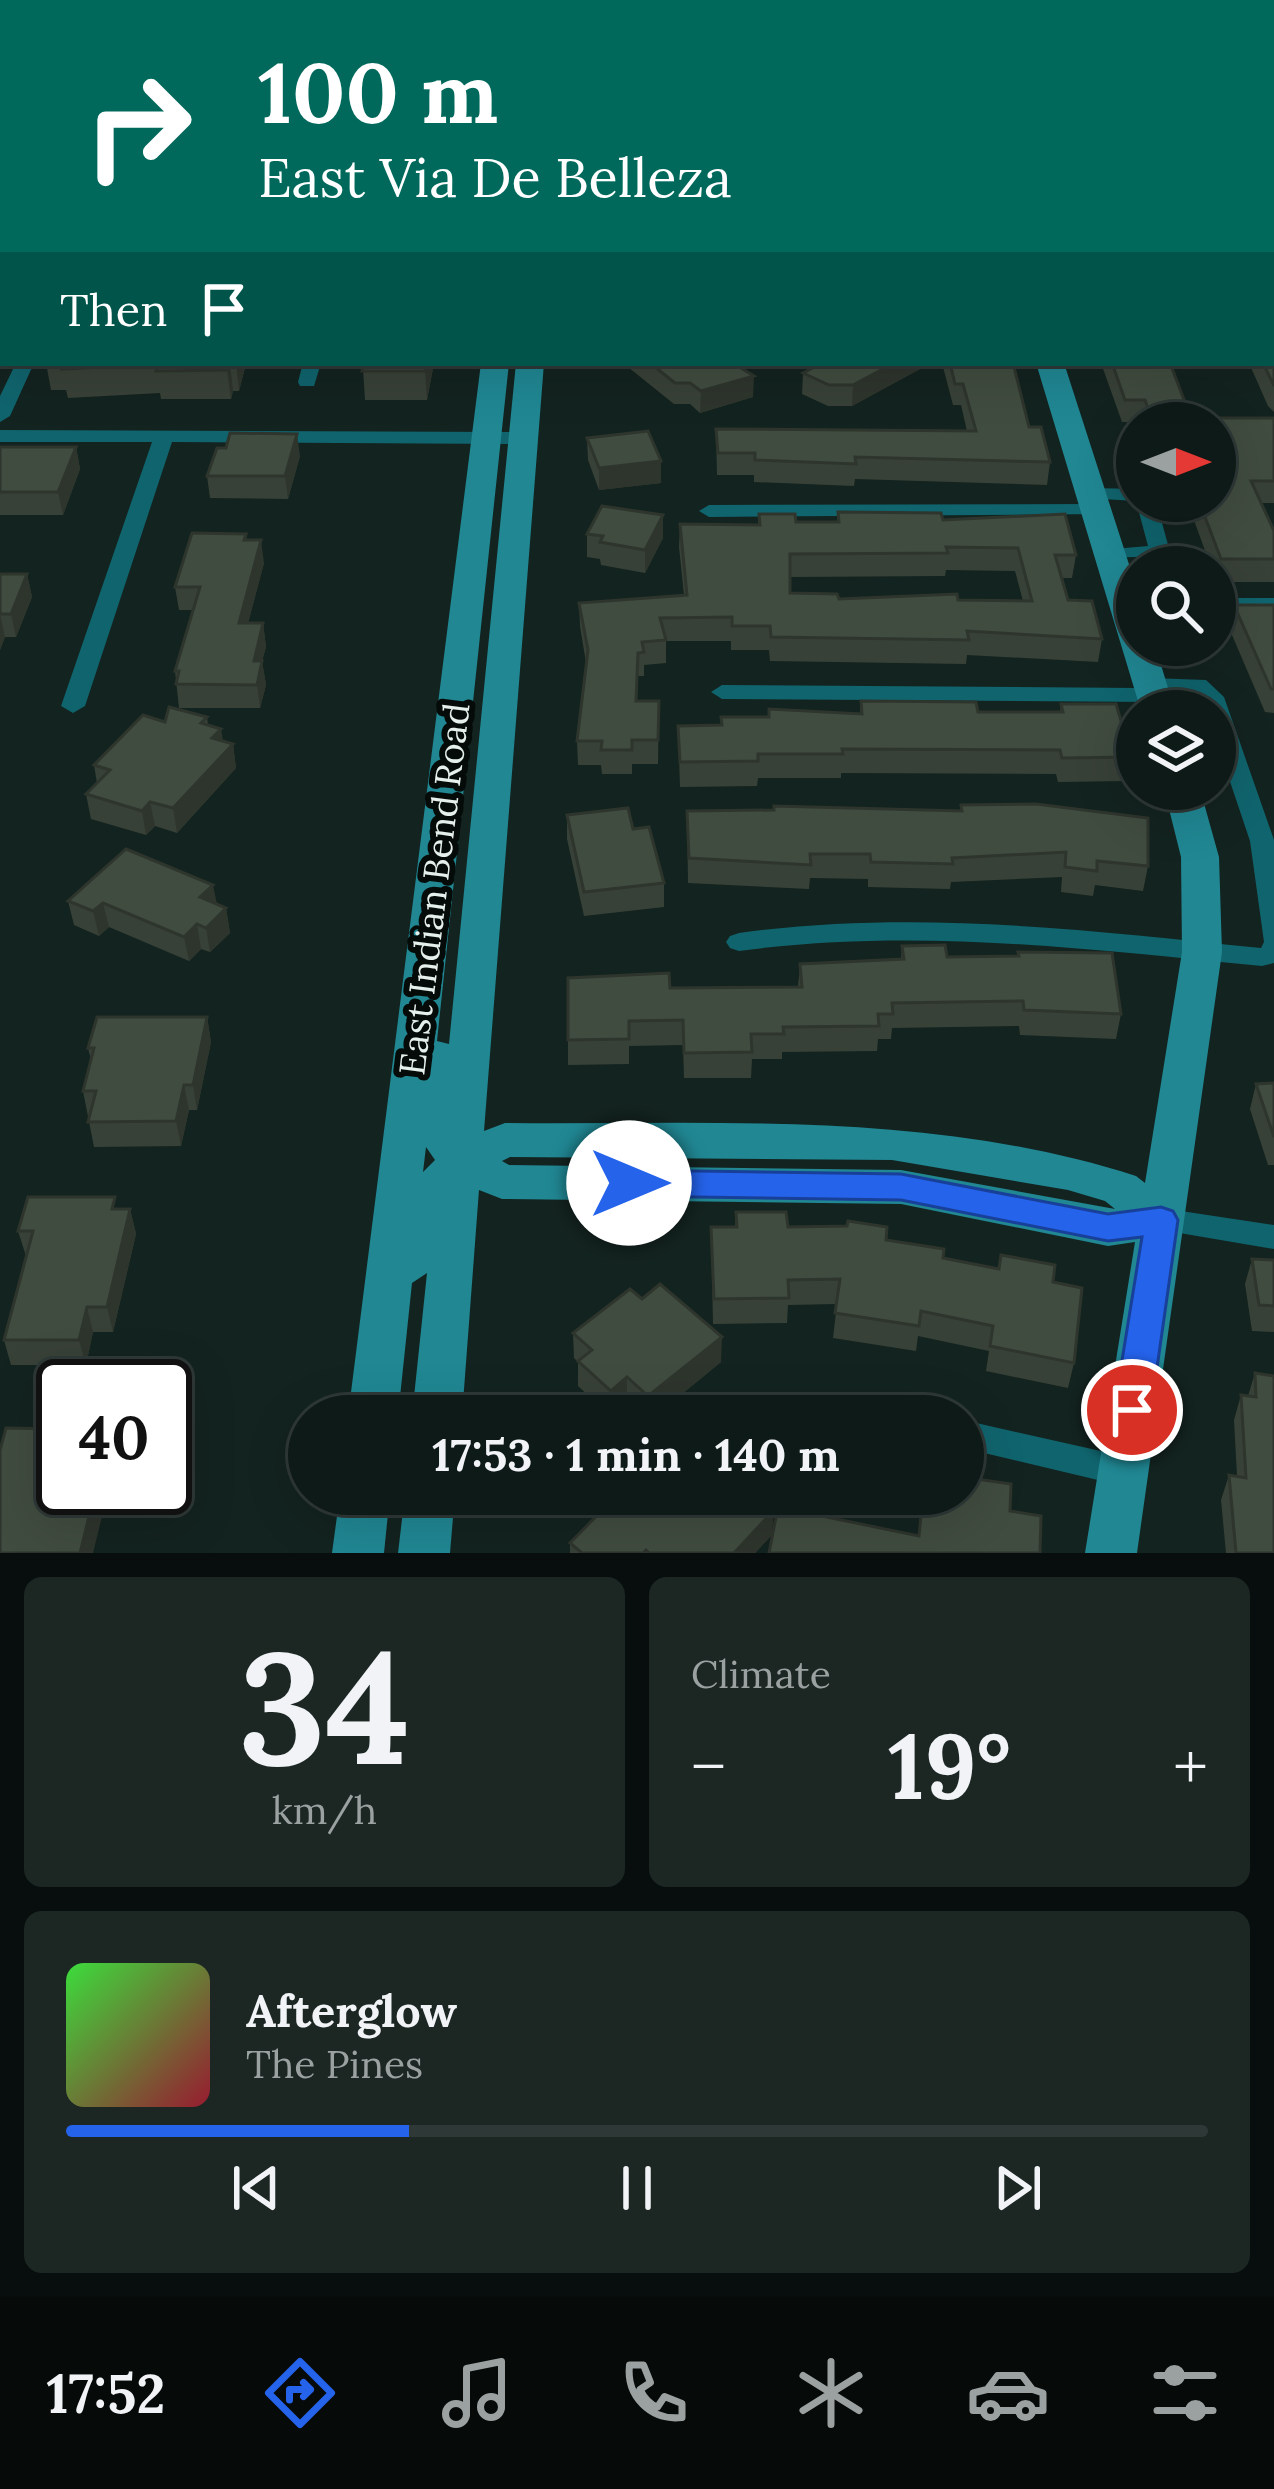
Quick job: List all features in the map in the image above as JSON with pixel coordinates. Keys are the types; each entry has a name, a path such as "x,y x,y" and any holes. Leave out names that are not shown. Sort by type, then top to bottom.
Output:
{"main road":[{"name":"East Indian Bend Road","path":"439,1395 462,1159 504,438 495,366"},
{"name":"East Indian Bend Road","path":"376,1395 424,971 504,438 529,366"},
{"path":"1051,366 1116,570"},
{"path":"1111,1553 1202,952 1200,857 1188,810"},
{"path":"424,971 443,999 435,1124 440,1140 462,1159 502,1181 901,1187 1108,1228 1161,1220"},
{"path":"380,1357 431,1192 462,1159"},
{"path":"358,1553 363,1515"}],"street":[{"path":"0,416 14,377"},
{"path":"0,436 504,438"},
{"path":"73,706 164,437"},
{"path":"709,511 1116,498"},
{"path":"1109,554 1160,552 1153,522"},
{"path":"1236,604 1274,604"},
{"path":"722,692 1116,697"},
{"path":"1236,765 1262,841 1274,938"},
{"path":"740,942 811,929 1036,931 1262,957 1274,947"},
{"path":"1161,1220 1274,1237"},
{"path":"984,1439 1123,1471"}],"building":[{"path":"157,366 228,366 227,370 156,371"},
{"path":"363,366 426,366 425,371 362,371"},
{"path":"654,366 738,366 754,376 701,391 690,383 675,383"},
{"path":"816,366 888,366 853,385 829,385 803,373"},
{"path":"951,366 1014,366 1029,427 1041,427 1050,462 855,457 856,464 755,460 755,453 718,453 716,429 976,431 963,384 955,384"},
{"path":"1113,366 1171,366 1185,402 1125,400"},
{"path":"1264,366 1274,366 1274,386"},
{"path":"1236,418 1274,418 1274,481 1251,481 1274,531 1274,559 1236,559 1236,546 1216,546 1207,522 1236,522"},
{"path":"648,431 661,461 599,468 587,438"},
{"path":"230,433 297,434 285,476 207,476 217,448 226,448"},
{"path":"0,447 76,447 58,492 0,492"},
{"path":"602,506 663,515 645,550 600,542 603,536 587,534"},
{"path":"838,512 941,513 943,520 1065,514 1076,555 1055,555 1068,600 1092,601 1102,639 967,631 969,640 771,637 770,626 732,626 732,617 660,618 666,640 642,642 636,701 659,701 658,740 632,740 632,750 601,750 602,741 577,741 588,650 579,603 687,595 680,524 760,525 759,514 795,514 796,522 839,522","holes":["1018,548 1032,601 958,600 957,594 839,599 837,594 790,593 790,554"]},
{"path":"192,533 246,534 244,540 261,540 239,623 263,623 254,661 262,661 257,685 176,684 179,671 175,671 200,587 175,587"},
{"path":"0,574 27,574 11,614 0,614"},
{"path":"1236,605 1274,605 1271,689 1236,610"},
{"path":"861,701 976,702 978,712 1063,712 1061,704 1116,704 1116,757 1062,758 1060,750 842,749 843,754 758,754 758,761 680,762 678,726 722,725 721,717 769,717 769,709 862,714"},
{"path":"169,707 207,717 201,723 221,729 212,738 233,744 173,808 150,802 142,811 86,794 110,770 94,765 143,715 165,722"},
{"path":"1036,804 1148,818 1148,866 1097,861 1097,871 1065,867 1066,852 952,858 953,864 871,862 870,854 810,854 811,865 689,858 687,811 774,810 774,806 962,811 961,805"},
{"path":"628,808 633,829 649,827 664,883 584,892 567,815"},
{"path":"126,849 213,885 200,897 226,908 206,928 197,924 184,937 103,903 93,911 68,901"},
{"path":"945,945 947,957 1112,953 1121,1014 1024,1010 1023,1001 892,1003 893,1014 878,1014 879,1026 783,1027 784,1034 751,1034 752,1052 684,1053 683,1020 629,1021 629,1039 568,1040 568,978 669,973 670,988 802,987 800,964 904,959 902,946"},
{"path":"97,1017 207,1017 193,1085 184,1085 176,1121 88,1122 96,1091 83,1091"},
{"path":"1274,1083 1274,1137 1256,1084"},
{"path":"28,1197 115,1197 112,1209 130,1209 107,1307 87,1307 79,1340 4,1340 33,1231 18,1231"},
{"path":"736,1212 786,1212 788,1227 847,1226 848,1221 887,1227 886,1240 944,1249 943,1258 999,1269 1001,1255 1055,1265 1053,1282 1082,1288 1074,1363 990,1346 993,1326 921,1311 919,1326 835,1313 840,1279 788,1280 789,1298 714,1299 711,1227 737,1227"},
{"path":"1252,1259 1274,1260 1274,1306 1259,1305"},
{"path":"660,1284 722,1337 649,1395 627,1377 611,1391 578,1361 592,1350 573,1333 630,1289 642,1299"},
{"path":"1255,1373 1274,1376 1274,1553 1236,1553 1229,1475 1246,1478 1241,1395 1256,1397"},
{"path":"6,1428 36,1429 36,1515 89,1515 80,1553 0,1553 0,1450"},
{"path":"984,1480 1011,1484 1010,1511 1041,1516 1040,1553 769,1553 776,1515 817,1515 919,1536 921,1515 984,1515"},
{"path":"597,1515 769,1515 734,1553 582,1553 570,1543"}],"route":[{"path":"629,1183 901,1187 1108,1228 1161,1220 1132,1410"}]}
